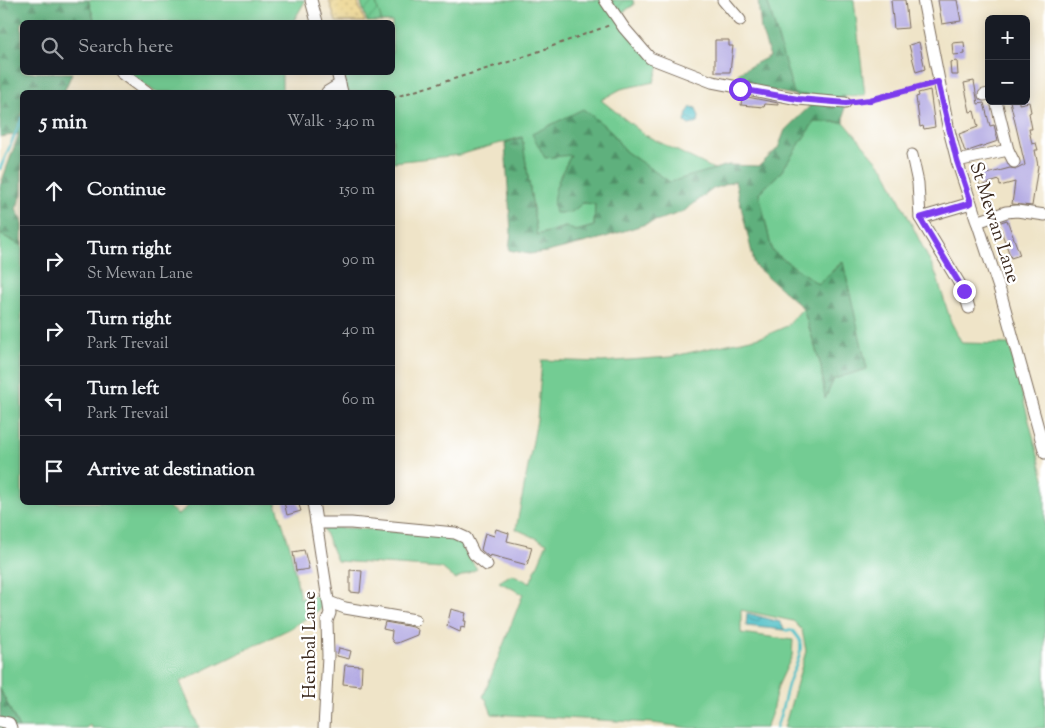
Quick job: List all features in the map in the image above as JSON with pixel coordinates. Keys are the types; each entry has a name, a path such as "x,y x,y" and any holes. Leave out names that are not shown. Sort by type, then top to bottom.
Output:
{"street":[{"path":"311,0 316,20"},
{"path":"605,0 619,21 650,58 712,82 798,99 846,103"},
{"path":"723,0 740,20"},
{"name":"St Mewan Lane","path":"923,0 938,82 957,161 1000,291 1045,453"},
{"path":"124,75 144,90"},
{"path":"338,75 341,88"},
{"path":"997,105 1008,150 1014,162"},
{"path":"957,161 1008,150"},
{"path":"912,155 918,183 920,218 964,291 969,308"},
{"path":"920,218 971,203"},
{"path":"978,222 1006,212 1017,211 1045,218"},
{"name":"Hembal Lane","path":"313,505 330,613 326,621 328,656 324,728"},
{"path":"316,523 350,523 454,533 466,538 474,554 487,565"},
{"path":"329,602 345,608 415,620"},
{"path":"0,721 9,723 11,728"}],"path":[{"path":"395,97 515,60 619,21"},
{"path":"846,103 870,100 938,82"}],"green space":[{"path":"0,0 88,0 94,20 20,20 20,75 71,75 65,90 20,90 20,199 16,209 20,216 20,245 0,234 0,186 19,134 0,137"},
{"path":"88,0 304,0 294,20 94,20"},
{"path":"360,0 375,0 381,20 366,20"},
{"path":"373,0 602,0 659,66 654,82 621,89 601,100 645,135 716,170 670,183 625,151 609,129 571,155 560,176 570,213 583,203 595,204 594,226 576,231 565,227 537,235 522,137 459,155 395,162 395,90 346,90 344,75 395,75 395,20 380,20"},
{"path":"610,0 633,0 634,5 620,14"},
{"path":"758,0 767,0 794,94 831,97 845,96 844,122 814,122 781,172 759,193 772,251 818,284 843,262 867,369 834,379 825,399 821,366 803,308 755,266 735,181 713,189 683,212 599,239 547,252 529,254 509,250 511,232 505,143 522,137 537,235 566,227 576,231 594,226 595,204 583,203 570,213 555,213 555,191 560,176 571,155 545,158 532,134 583,109 609,129 625,151 670,182 728,165 759,166 778,148 785,130 810,106 794,95 736,83 739,72 770,56 761,30"},
{"path":"767,0 854,0 865,95 831,97 794,95"},
{"path":"131,75 282,75 282,90 152,90"},
{"path":"814,122 844,122 885,170 936,274 951,322 962,343 1009,344 1045,482 1045,728 784,728 806,651 802,630 793,621 741,610 741,633 793,640 792,656 778,686 766,728 691,728 652,723 492,714 486,699 483,697 523,594 499,582 512,574 530,583 547,543 516,529 537,420 542,360 602,362 670,357 764,336 787,326 803,308 821,366 825,398 834,379 867,368 842,262 818,284 772,251 759,193 781,172"},
{"path":"0,234 20,245 20,505 166,505 178,515 189,505 277,505 290,547 300,598 323,595 324,602 319,610 291,628 180,682 199,728 92,728 90,725 86,728 19,728 0,689"},
{"path":"323,528 354,528 453,537 464,542 463,549 477,569 455,579 442,568 337,561"},
{"path":"0,689 19,728 0,728"}],"sand":[{"path":"329,0 357,0 364,20 335,20"}],"water":[{"path":"691,107 696,108 699,117 698,123 689,125 685,122"},
{"path":"747,613 780,622 785,630 746,626"}],"building":[{"path":"891,0 905,0 908,28 894,29"},
{"path":"938,0 957,0 961,21 942,24"},
{"path":"715,40 729,40 729,46 733,46 730,72 715,72"},
{"path":"919,42 925,69 916,72 909,45"},
{"path":"964,42 965,54 953,55 952,43"},
{"path":"957,61 958,75 951,75 950,62"},
{"path":"974,81 978,104 984,103 990,126 994,125 998,141 965,152 959,134 978,127 974,111 970,112 964,83"},
{"path":"930,90 935,127 924,129 923,126 920,127 916,97 919,96 918,93"},
{"path":"742,96 778,103 778,105 765,104 764,107 741,105"},
{"path":"1011,105 1030,105 1032,129 1029,129 1032,144 1036,143 1038,150 1035,150 1038,166 1032,206 1012,204 1015,182 1000,186 999,180 980,186 975,169 985,167 987,174 1010,168 1017,169 1025,165"},
{"path":"1007,220 1020,255 1011,258 998,223"},
{"path":"285,505 299,505 301,511 287,515"},
{"path":"496,529 509,533 507,541 532,547 527,565 490,555 489,557 481,550 485,533 494,536"},
{"path":"304,550 309,569 296,571 293,552"},
{"path":"350,570 362,571 360,593 350,592"},
{"path":"451,609 466,613 465,628 461,627 460,632 447,626"},
{"path":"385,622 413,627 418,630 417,635 394,643 391,639 392,631 383,629"},
{"path":"339,648 351,651 349,659 337,656"},
{"path":"345,665 362,666 361,686 343,684"}],"waterway":[{"path":"0,169 20,123"},
{"path":"776,728 788,685 798,661 801,646 798,637 793,631 785,630"}],"route":[{"path":"740,89 798,99 846,103 870,100 938,82 957,161 971,203 920,218 964,291"}]}
